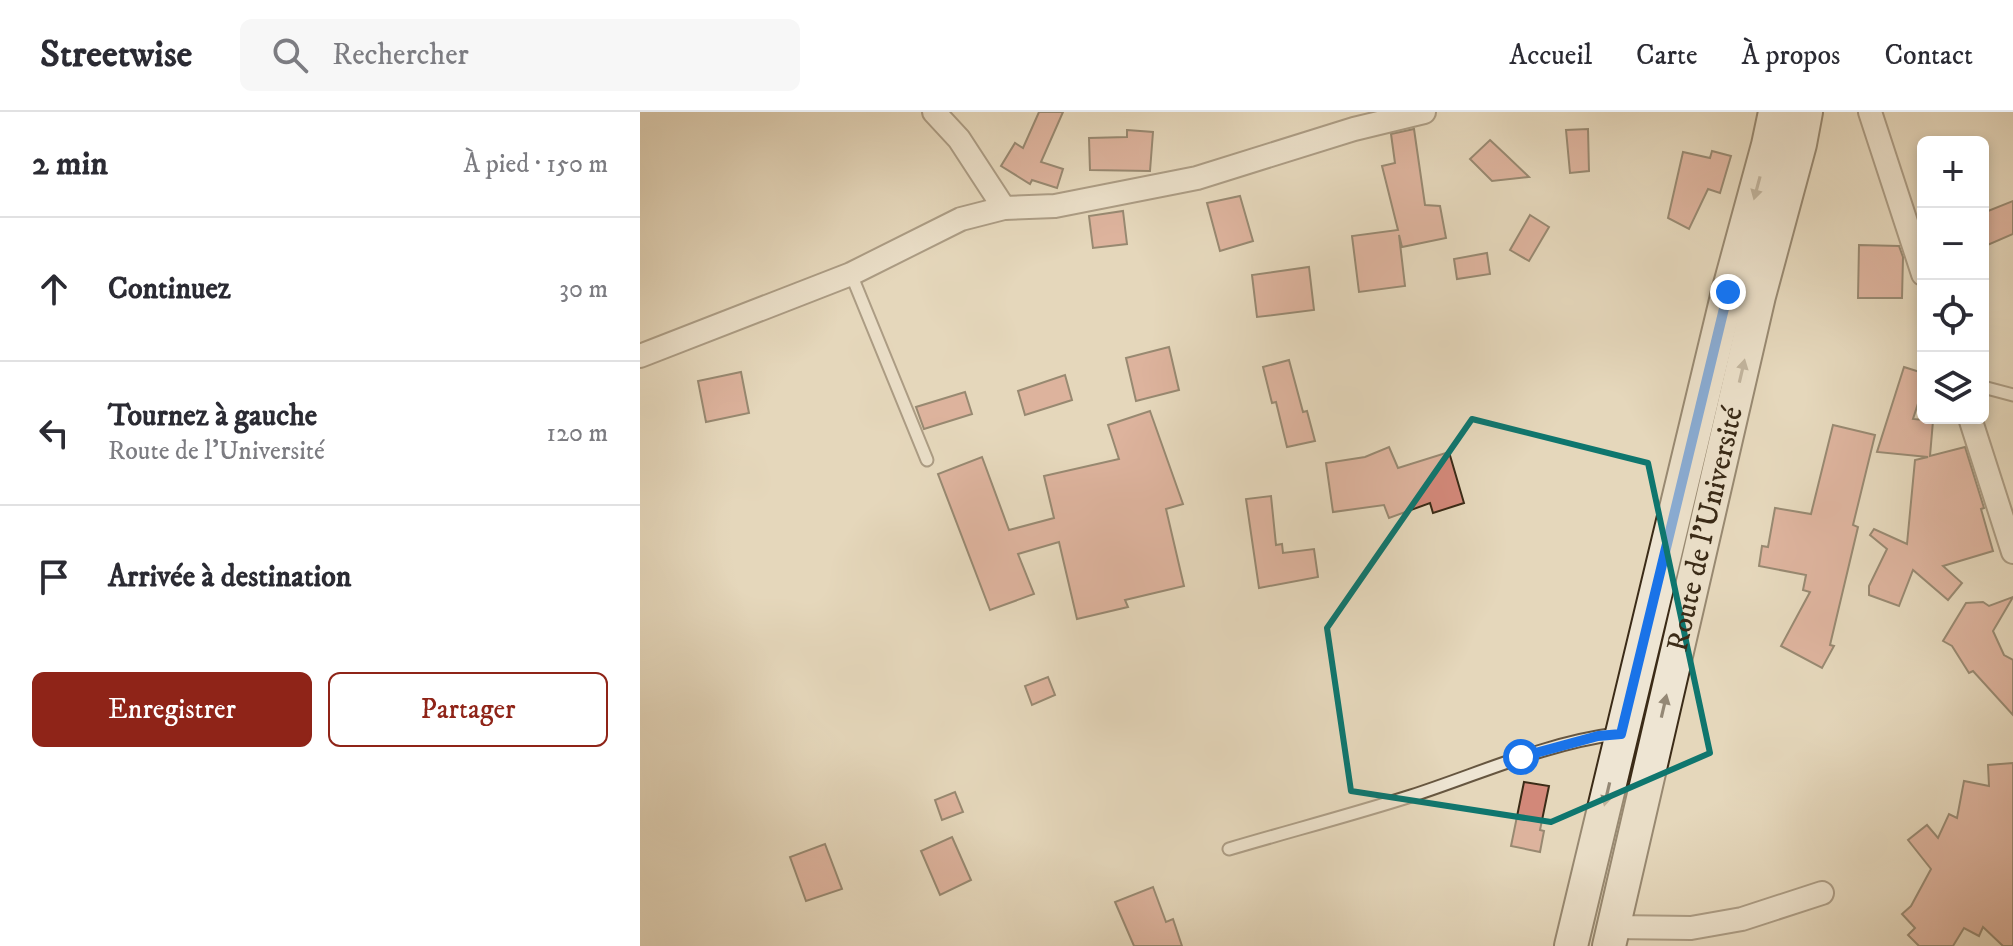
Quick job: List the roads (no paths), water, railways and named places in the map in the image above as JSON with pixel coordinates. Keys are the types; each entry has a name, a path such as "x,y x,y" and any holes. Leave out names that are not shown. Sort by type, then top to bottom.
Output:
{"main road":[{"name":"Route de l'Université","path":"1612,937 1744,294 1775,112"},
{"name":"Route de l'Université","path":"1571,946 1621,734 1744,294 1800,144 1806,112"}],"street":[{"path":"934,112 959,139 1004,208"},
{"path":"640,356 851,274 961,219 1004,208 1055,206 1197,178 1354,129 1424,112"},
{"path":"1873,113 1917,255"},
{"path":"1972,424 2013,552"},
{"path":"1612,937 1742,919 1822,893"}],"lane":[{"path":"851,274 927,460"},
{"path":"1989,389 2013,395"},
{"path":"1229,849 1412,796 1521,757 1598,736 1621,734"}]}
